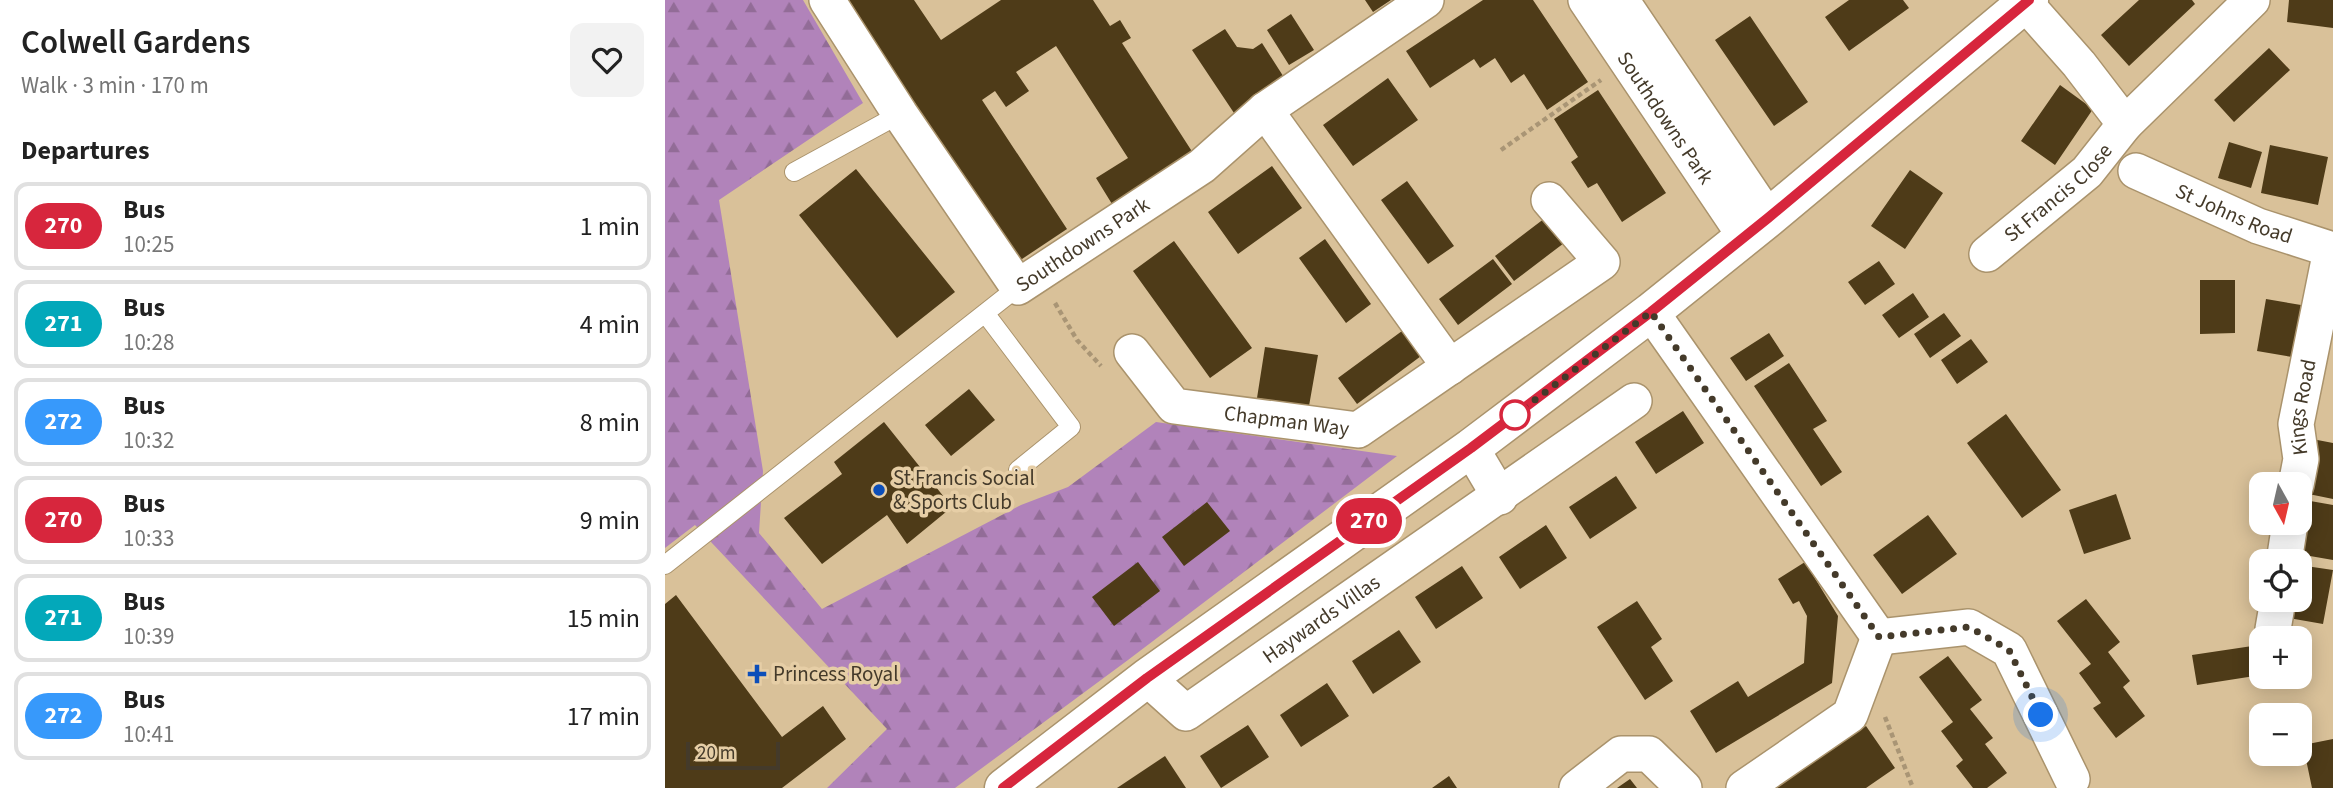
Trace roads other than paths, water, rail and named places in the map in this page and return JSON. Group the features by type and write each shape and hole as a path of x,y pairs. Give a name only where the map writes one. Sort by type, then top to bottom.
{"street":[{"name":"Southdowns Park","path":"827,0 900,114 1018,286 1202,166 1265,110 1426,0"},
{"name":"Southdowns Park","path":"1586,0 1627,61 1757,227"},
{"name":"Southdowns Park","path":"1621,0 1757,227"},
{"name":"St Francis Close","path":"1987,254 2087,172 2125,124 2252,0"},
{"path":"1003,788 1147,678 1471,448 1651,312 2027,2"},
{"name":"St Francis Close","path":"2027,2 2080,64 2125,124"},
{"path":"1265,110 1450,367"},
{"name":"St Johns Road","path":"2136,171 2257,226 2332,250"},
{"name":"Chapman Way","path":"1132,352 1174,406 1358,430 1602,262 1549,200"},
{"name":"Kings Road","path":"2299,472 2301,459 2296,424 2332,250"},
{"path":"1651,312 1879,637"},
{"name":"Haywards Villas","path":"1147,678 1186,713 1500,497 1634,401"},
{"path":"1471,448 1500,497"},
{"path":"1879,637 1969,627 2009,650 2075,778"},
{"path":"1744,788 1850,715 1879,637"},
{"path":"1577,788 1621,754 1649,754 1684,788"}],"lane":[{"path":"794,172 900,114"},
{"path":"665,565 1018,286"},
{"path":"985,313 1071,427 1018,470"}],"place":[{"name":"St Francis Social & Sports Club","path":"879,490"},
{"name":"Princess Royal","path":"757,674"}]}
